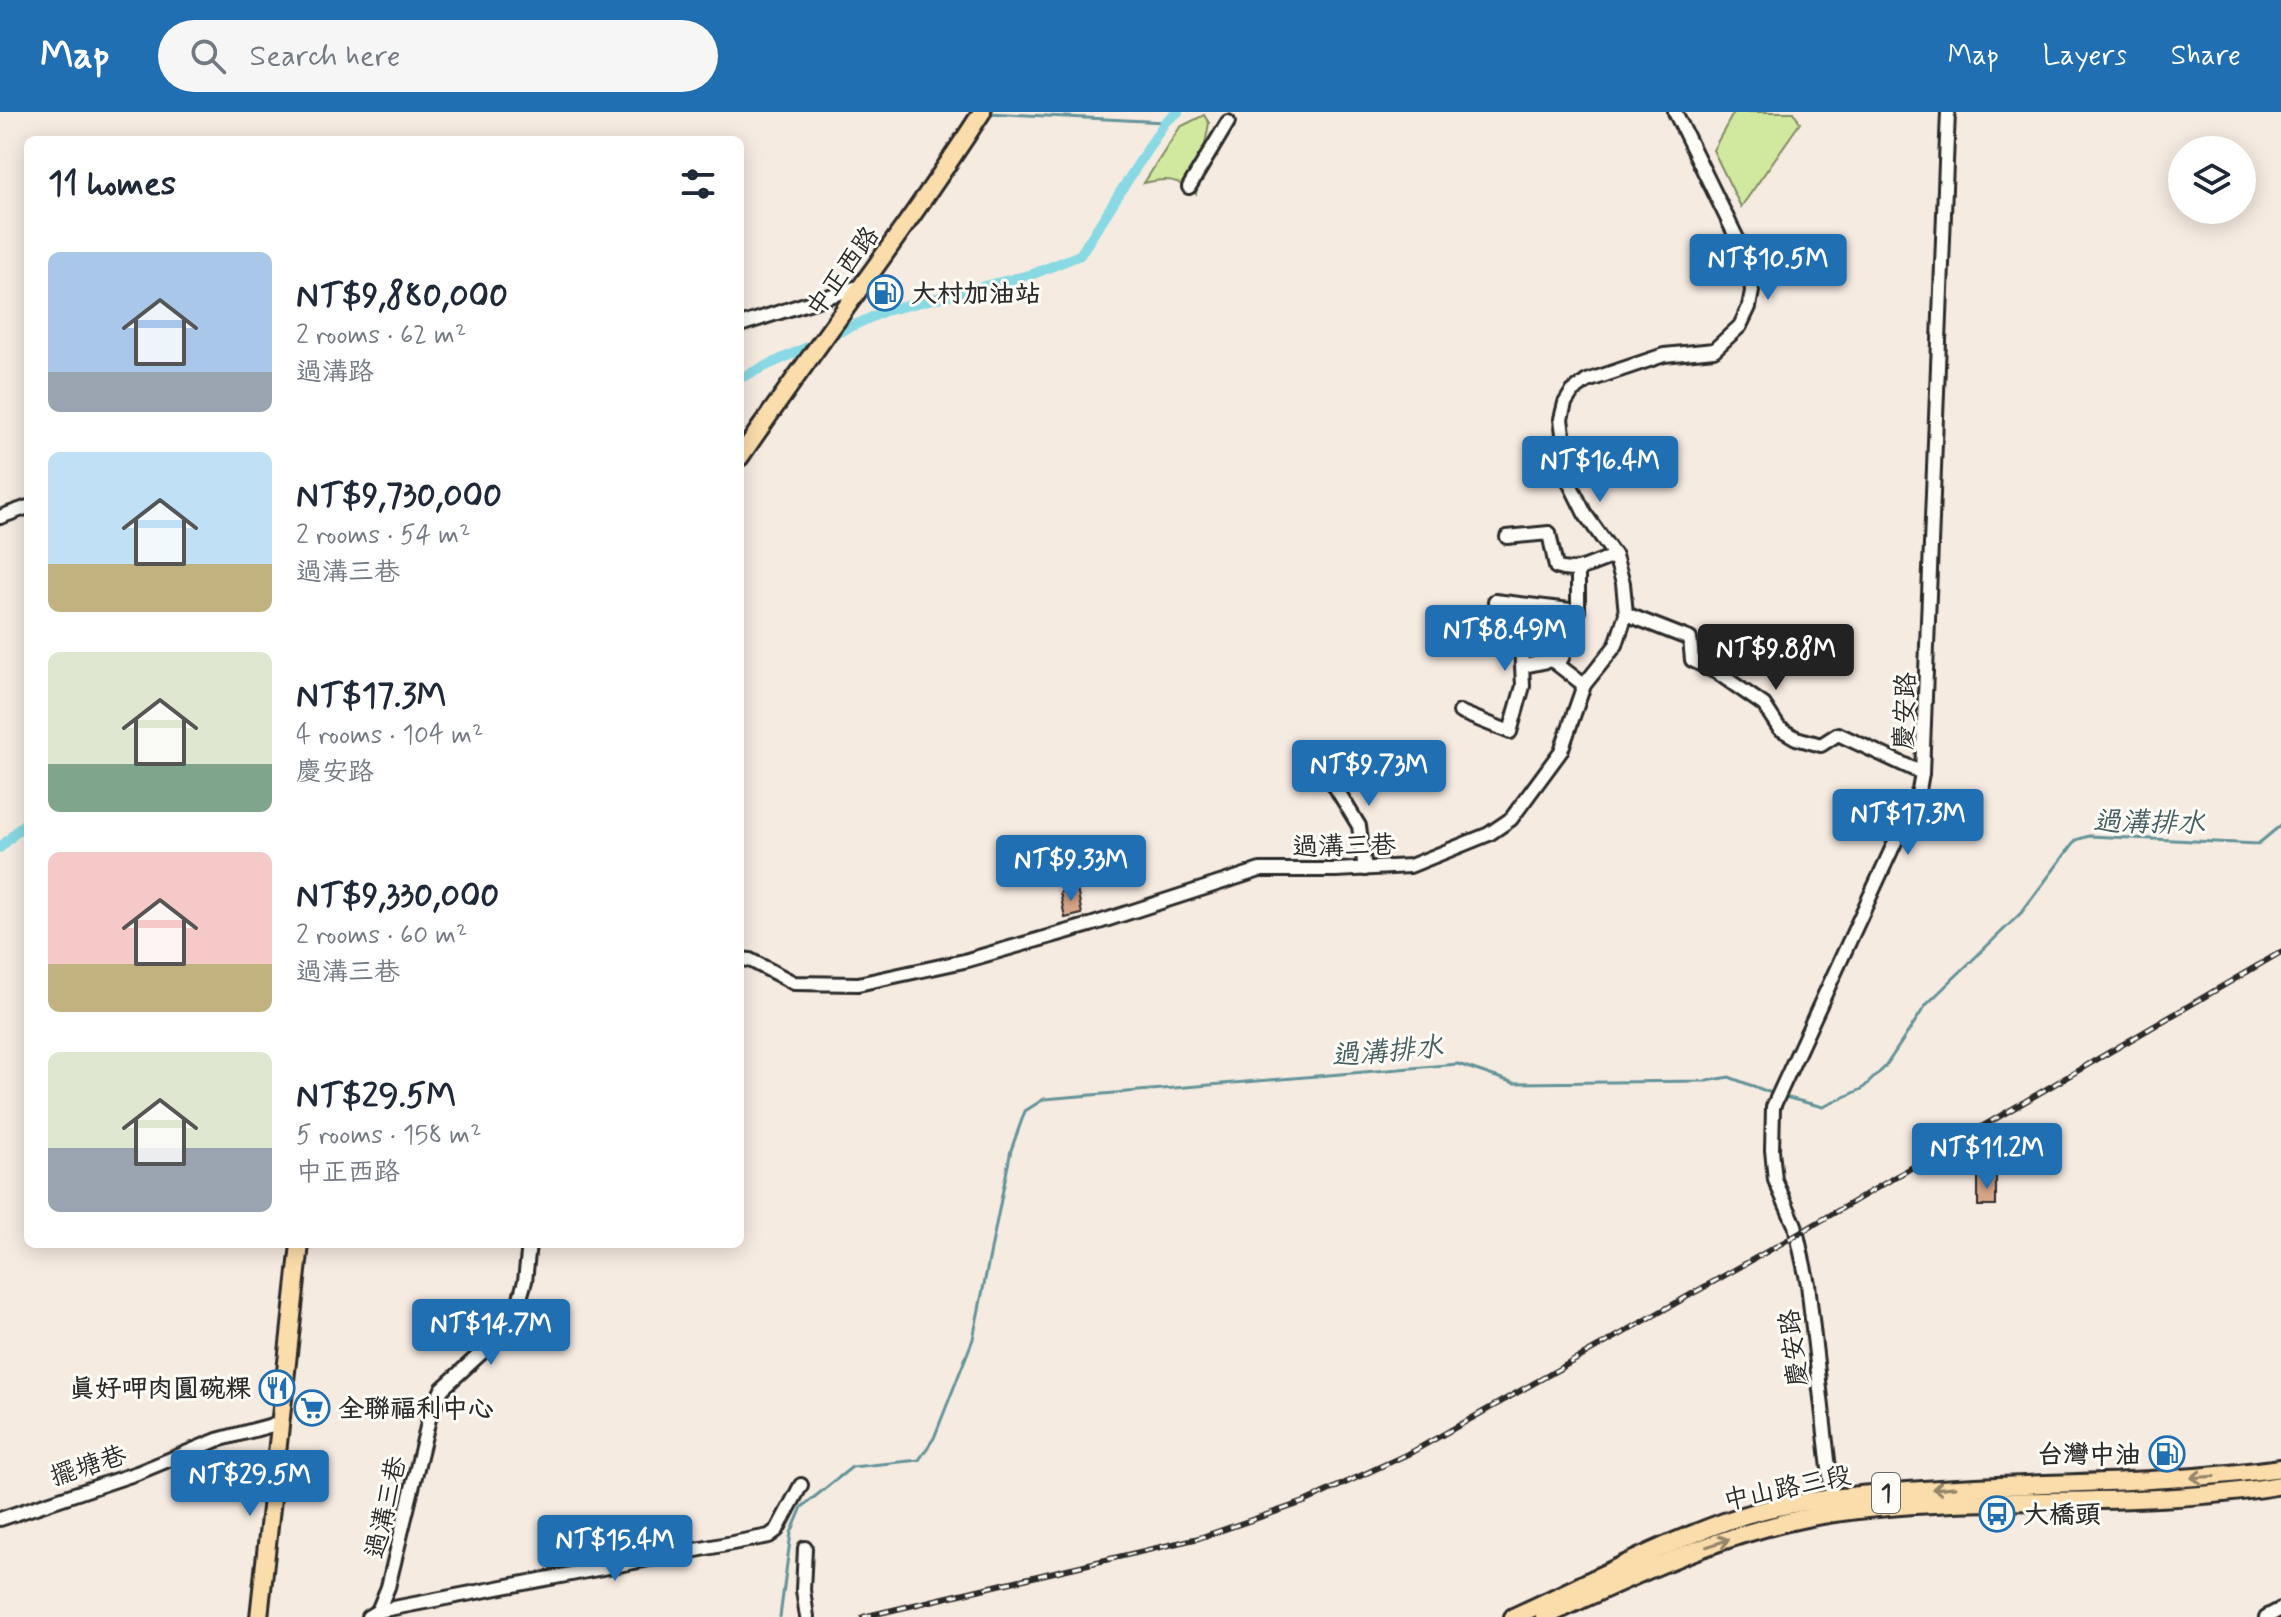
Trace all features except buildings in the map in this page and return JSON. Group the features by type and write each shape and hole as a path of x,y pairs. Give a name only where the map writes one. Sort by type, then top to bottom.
{"main road":[{"name":"中正西路","path":"744,451 858,287 928,196 982,112"},
{"path":"259,1617 300,1248"},
{"name":"中山路三段","path":"1513,1617 1657,1551 1745,1515 1967,1486 2208,1477 2281,1468"},
{"name":"中山路三段","path":"1544,1617 1706,1547 1833,1505 1969,1504 2198,1495 2281,1485"}],"street":[{"name":"過溝三巷","path":"744,959 794,983 858,984 964,961 1090,925 1260,870 1410,866 1489,834 1511,819 1561,751 1584,685 1616,645 1626,614 1623,583 1615,556 1585,514 1570,484 1561,419 1572,392 1587,381 1664,355 1714,350 1740,326 1749,307 1752,291 1749,263 1675,112"},
{"name":"慶安路","path":"1833,1505 1808,1284 1795,1225 1775,1180 1773,1107 1913,802 1922,773 1948,112"},
{"path":"1189,187 1228,122"},
{"path":"744,324 858,287"},
{"path":"0,517 24,508"},
{"path":"1507,537 1549,533 1556,567 1565,571 1578,570 1615,556"},
{"path":"1524,666 1562,658 1578,611 1578,570"},
{"path":"1495,601 1578,611"},
{"path":"1460,712 1510,732 1523,686 1521,645 1524,605"},
{"path":"1626,614 1690,639 1692,660 1718,673 1764,705 1779,728 1796,738 1821,745 1838,734 1922,773"},
{"path":"1553,661 1584,685"},
{"path":"1322,765 1359,826 1365,869"},
{"name":"過溝三巷","path":"373,1614 395,1561 429,1419 442,1389 503,1333 515,1315 525,1281 529,1248"},
{"name":"擺塘巷","path":"0,1519 137,1473 217,1440 280,1423"},
{"path":"373,1614 402,1612 769,1536 777,1530 801,1485"},
{"path":"805,1548 803,1590 807,1617"},
{"path":"2266,1617 2281,1609"}],"green space":[{"path":"1734,112 1794,112 1800,123 1741,207 1713,150"},
{"path":"1204,115 1209,123 1196,194 1172,181 1144,183 1180,127"}],"waterway":[{"path":"744,376 885,311 1033,274 1080,255 1165,122 1178,112"},
{"path":"988,113 1165,122"},
{"path":"0,848 24,824"},
{"name":"過溝排水","path":"1781,1096 1823,1107 1862,1089 1885,1067 1926,1005 2021,913 2076,840 2089,836 2258,844 2281,825"},
{"name":"過溝排水","path":"780,1617 791,1533 802,1507 852,1467 919,1460 934,1438 973,1339 1011,1150 1025,1111 1044,1099 1458,1064 1514,1083 1707,1081 1729,1077 1774,1094"}],"railway":[{"path":"863,1617 1199,1538 1304,1502 1412,1452 1798,1234 2281,952"}],"place":[{"name":"大村加油站","path":"885,293"},
{"name":"真好呷肉圓碗粿","path":"277,1388"},
{"name":"全聯福利中心","path":"312,1408"},
{"name":"台灣中油","path":"2167,1454"},
{"name":"大橋頭","path":"1997,1514"}]}
